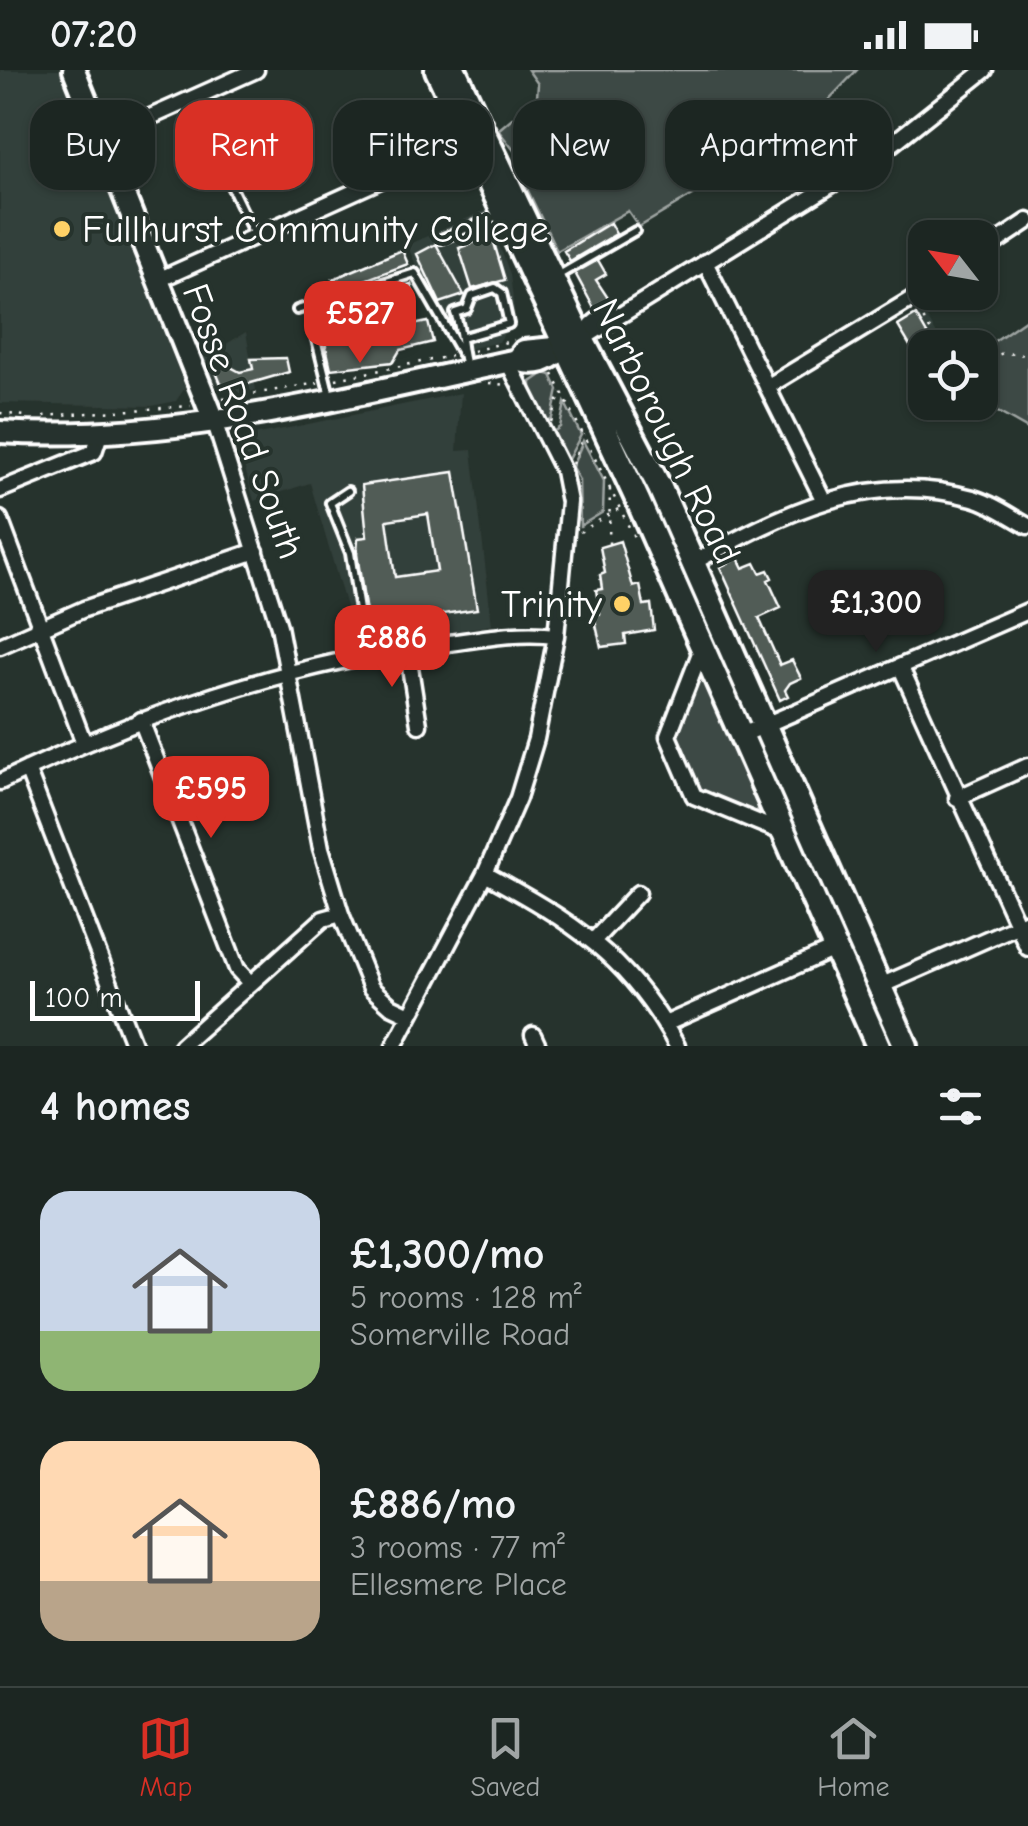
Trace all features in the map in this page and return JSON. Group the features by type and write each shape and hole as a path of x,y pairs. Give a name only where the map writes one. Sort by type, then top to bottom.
{"main road":[{"name":"Narborough Road","path":"437,70 456,100"},
{"name":"Narborough Road","path":"454,70 465,100"},
{"name":"Narborough Road","path":"493,164 553,278 573,343 638,501 874,1045"},
{"name":"Narborough Road","path":"493,180 504,212 694,562 902,1038"}],"street":[{"name":"Fosse Road South","path":"74,70 85,100"},
{"path":"190,100 256,70"},
{"path":"0,432 100,434 215,423 329,389 470,369 521,372 549,362 573,343 609,326 618,315 873,159 984,70"},
{"name":"Fosse Road South","path":"120,190 204,404 215,423 256,551 290,672 322,848 341,914 371,988 391,1006 410,1015"},
{"path":"156,281 358,190"},
{"path":"998,241 1028,220"},
{"path":"705,262 824,500"},
{"path":"768,387 908,302"},
{"path":"394,1046 484,874 518,798 536,739 556,636 569,536 564,472 521,372"},
{"path":"0,490 94,452 100,434"},
{"path":"694,562 758,527 824,500 898,486 976,498 1028,526"},
{"path":"0,518 84,743"},
{"path":"0,646 84,609 256,551"},
{"path":"740,736 1028,611"},
{"path":"0,782 141,720 290,672 408,648 528,634 556,636"},
{"path":"408,648 419,725"},
{"path":"702,648 668,736 694,796 780,830"},
{"path":"900,668 957,798 1023,924 1028,948"},
{"path":"141,720 237,969 250,983"},
{"path":"957,798 1028,766"},
{"path":"28,769 134,1046"},
{"path":"484,874 595,939 665,1024 677,1046"},
{"path":"595,939 638,893"},
{"path":"182,1046 323,919 341,914"},
{"path":"878,987 1023,924"},
{"path":"665,1024 834,950"},
{"path":"874,1045 902,1038"}],"lane":[{"path":"234,190 256,236"},
{"path":"441,239 504,212"},
{"path":"553,278 636,230"},
{"path":"297,310 415,273 470,369"},
{"path":"464,337 508,324 502,293 496,288 472,296 468,309 455,313 470,369"},
{"path":"315,335 329,389"},
{"path":"348,492 330,503 350,553 366,656"}],"path":[{"path":"0,413 34,417 204,404 470,369 531,337"},
{"path":"998,355 1028,355"},
{"path":"470,369 502,386 521,372 534,379 548,370 561,392 554,420 542,428"},
{"path":"564,472 572,463 584,433"},
{"path":"609,544 606,514 610,484"},
{"path":"569,536 638,501"}],"shaded area":[{"name":"Fullhurst Community College","path":"0,70 62,70 74,100 30,100 30,190 108,190 185,388 176,401 152,406 0,403"},
{"path":"528,70 857,70 828,100 665,100 665,190 701,190 639,227 628,211 557,251 528,190 645,190 645,100 533,100 538,84"},
{"path":"513,117 513,149 498,130"},
{"path":"486,210 510,274 515,316 499,342 455,352 407,245"},
{"path":"922,310 934,330 908,330 908,344 897,325"},
{"path":"1028,318 1028,429 998,412 998,339"},
{"path":"246,332 256,390 241,394 220,387 200,360"},
{"path":"544,373 551,375 558,390 552,418 546,422 531,394 531,382"},
{"path":"461,393 457,451 472,450 492,625 358,648 310,483 254,501 238,444 244,437"},
{"path":"565,403 581,435 566,463 553,432 560,427"},
{"path":"583,441 604,481 603,512 580,526 579,480 572,467"},
{"path":"695,677 703,677 759,807 755,815 699,791 673,734"}],"building":[{"path":"610,223 616,234 570,261 564,251"},
{"path":"492,236 505,280 472,289 459,248"},
{"path":"436,244 464,295 440,303 417,254"},
{"path":"402,250 408,264 338,290 333,279"},
{"path":"598,260 606,274 596,280 610,301 595,310 575,273"},
{"path":"411,284 414,299 401,301 407,326 428,322 433,342 400,350 393,362 331,369 323,333 348,328 350,338 369,334 364,308 352,311 350,301"},
{"path":"916,315 925,330 908,330 908,343 898,326"},
{"path":"225,356 229,366 240,372 253,369 251,359 286,358 289,372 234,388 221,384 211,360"},
{"path":"454,472 477,609 443,614 444,620 368,626 357,554 358,538 367,537 362,485","holes":["428,514 437,571 395,577 387,520"]},
{"path":"620,541 633,587 640,585 644,605 651,604 654,630 625,635 626,644 601,647 594,616 600,614 596,590 602,589 600,575 605,573 600,547"},
{"path":"738,558 743,568 755,563 760,573 768,570 772,578 768,580 781,608 759,618 780,665 792,660 801,678 790,683 785,690 788,696 780,700 720,567"}],"place":[{"name":"Fullhurst Community College","path":"62,229"},
{"name":"Trinity","path":"622,604"}]}
